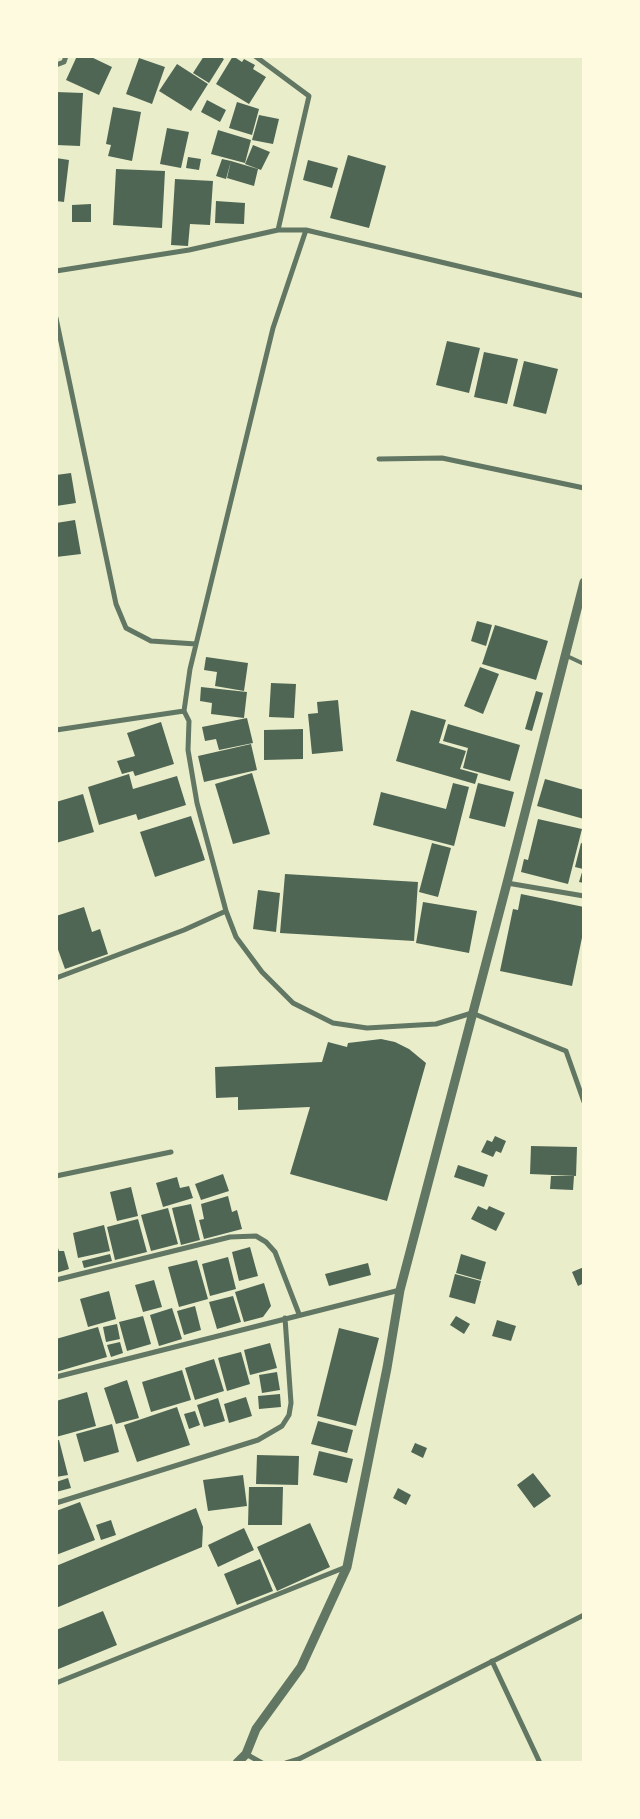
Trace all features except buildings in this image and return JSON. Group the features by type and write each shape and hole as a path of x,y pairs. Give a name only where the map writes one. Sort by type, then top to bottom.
{"street":[{"path":"56,65 64,62 66,56"},
{"path":"255,56 309,96 278,230"},
{"path":"56,271 189,250 278,230 306,230 584,296"},
{"path":"306,230 273,328 196,644 184,711 189,721 188,750 197,803 226,911 236,937 262,972 293,1003 333,1023 367,1028 436,1024 472,1013 566,1051 584,1102"},
{"path":"56,318 116,604 126,628 151,641 196,644"},
{"path":"379,459 442,458 584,488"},
{"path":"237,1763 246,1754 256,1729 301,1667 347,1567 400,1290 508,883 565,655 579,614 584,582"},
{"path":"56,730 184,711"},
{"path":"508,883 584,896"},
{"path":"56,978 184,930 226,911"},
{"path":"56,1176 171,1152"},
{"path":"56,1280 230,1237 256,1236 266,1242 275,1252 299,1314"},
{"path":"56,1377 400,1290"},
{"path":"56,1503 258,1440 282,1426 289,1414 291,1403 285,1318"},
{"path":"56,1683 347,1567"},
{"path":"286,1763 299,1759 584,1615"},
{"path":"492,1662 540,1763"},
{"path":"246,1754 262,1763"}],"lane":[{"path":"565,655 584,664"}]}
